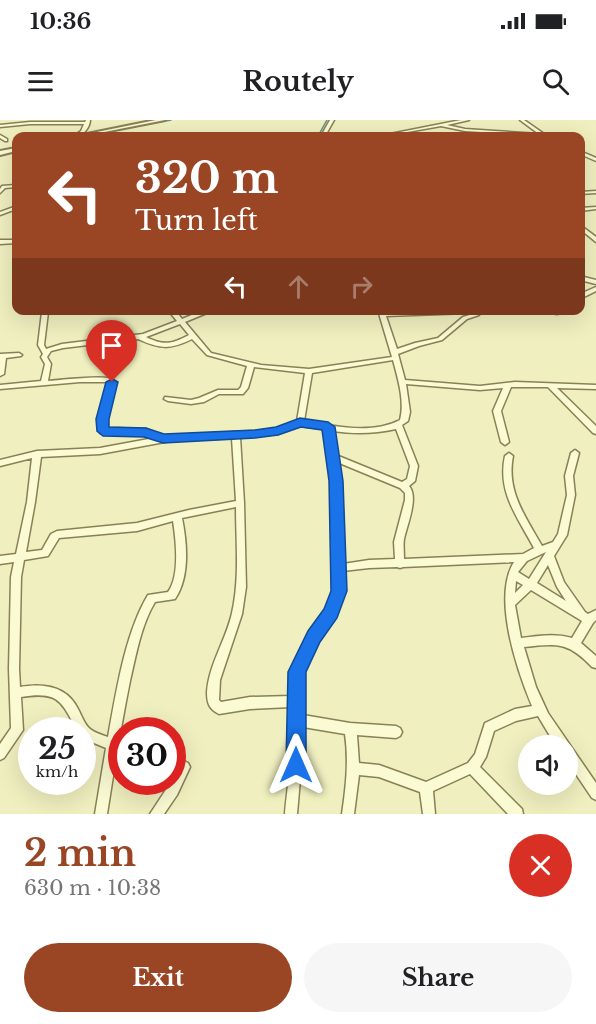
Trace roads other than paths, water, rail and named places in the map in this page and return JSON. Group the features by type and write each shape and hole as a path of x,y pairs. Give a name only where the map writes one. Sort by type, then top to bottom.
{"street":[{"path":"99,132 163,120"},
{"path":"440,124 455,120"},
{"path":"401,132 467,120"},
{"path":"522,120 539,132"},
{"path":"0,126 88,122"},
{"path":"440,124 449,127"},
{"path":"425,127 498,132"},
{"path":"0,136 6,140"},
{"path":"44,383 48,364 41,345 45,315"},
{"path":"175,315 209,354 278,370 309,371 395,356 417,344 440,339 473,315"},
{"path":"45,353 72,344 154,333 198,315"},
{"path":"0,463 37,454 100,451 163,439 236,436 278,431 300,423 370,430 398,425 404,421 408,412 383,315"},
{"path":"139,336 164,346 175,345 192,336"},
{"path":"0,374 2,356 19,355"},
{"path":"168,399 191,402 218,392 240,392 244,388 250,365"},
{"path":"300,423 309,371"},
{"path":"0,387 109,380 112,382 103,419 103,431 146,432 163,439"},
{"path":"402,382 480,388 508,385 596,387"},
{"path":"505,442 497,411 508,385"},
{"path":"551,386 596,431"},
{"path":"398,425 414,466 411,481 403,486"},
{"path":"291,814 296,765 297,672 301,660 337,602 339,568 333,457 328,427"},
{"path":"236,436 240,503 239,597 236,615 219,664 213,703 219,708 250,703 295,701"},
{"path":"339,568 369,564 523,558 545,553 562,535 571,495 569,476 575,453"},
{"path":"0,754 17,730 15,601 19,557 31,502 37,454"},
{"path":"509,456 505,471 508,489 560,584 589,617"},
{"path":"333,457 403,486 409,492 400,534 400,564"},
{"path":"0,560 45,553 57,535 137,527 240,503"},
{"path":"118,717 146,605 152,598 171,596 177,590 181,551 177,516"},
{"path":"510,604 531,584 545,553"},
{"path":"523,558 513,574 509,590 520,662 540,710 557,735"},
{"path":"513,574 589,617"},
{"path":"574,644 589,617"},
{"path":"517,644 558,640 574,644 596,663"},
{"path":"16,693 37,688 57,694 72,708 84,731 108,744"},
{"path":"355,769 379,771 426,788 472,767 480,756 489,727 515,715 540,710"},
{"path":"296,720 350,729 396,732"},
{"path":"348,814 355,769 350,729"},
{"path":"578,766 595,791"},
{"path":"472,767 517,814"},
{"path":"100,814 108,768"},
{"path":"426,788 429,814"},
{"path":"156,814 171,795"}],"waterway":[{"path":"105,132 171,120"},
{"path":"320,132 327,120"},
{"path":"0,212 12,208"}]}
